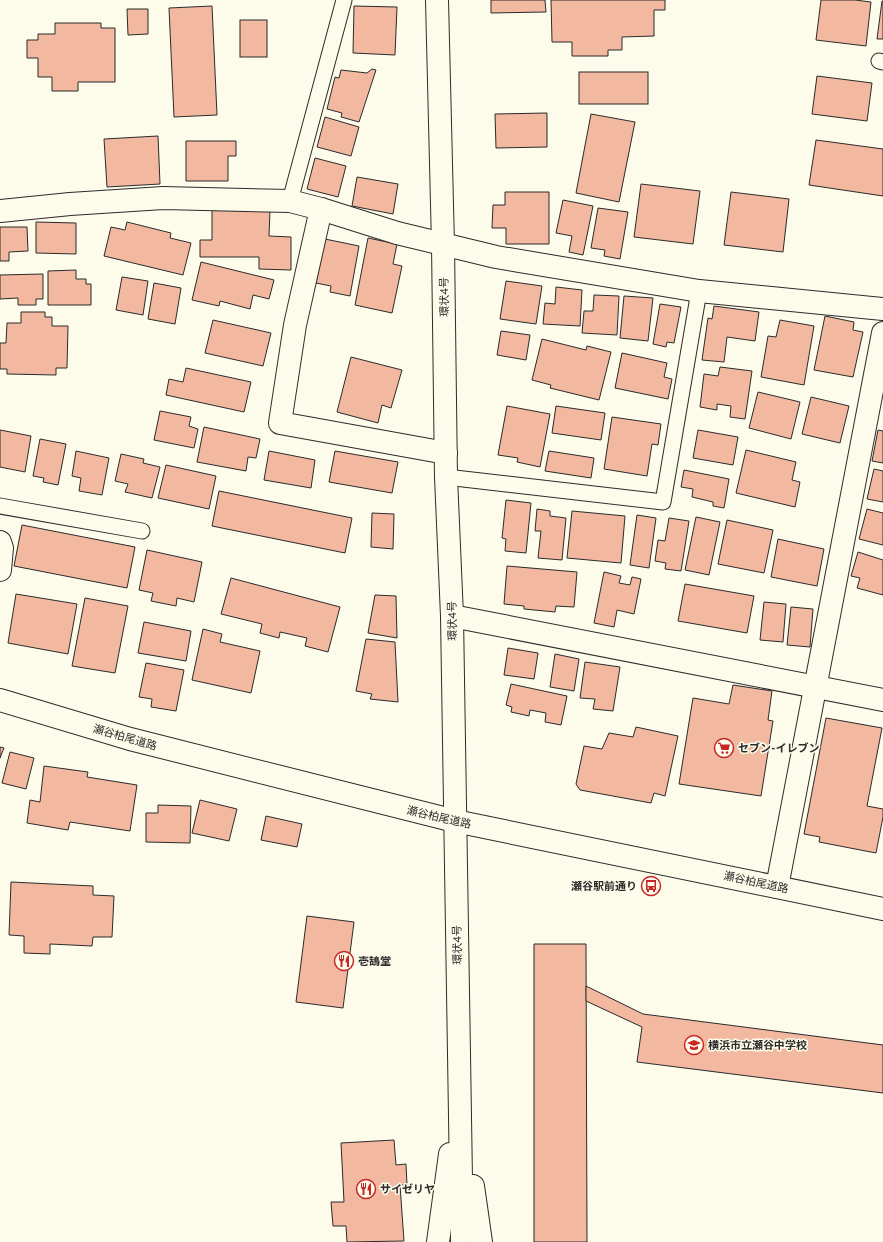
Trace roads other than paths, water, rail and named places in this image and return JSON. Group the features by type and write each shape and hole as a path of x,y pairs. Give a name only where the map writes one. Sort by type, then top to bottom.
{"main road":[{"name":"環状4号","path":"437,0 443,245 446,477 452,616 462,1242"},
{"path":"0,211 70,204 163,198 290,201 321,209 397,233 496,257 699,291 883,309"},
{"path":"321,209 294,325 280,423 446,453"},
{"path":"777,887 883,333"},
{"path":"0,542 2,548 0,570"},
{"path":"452,616 883,700"},
{"name":"瀬谷柏尾道路","path":"0,700 130,739 455,821 883,909"},
{"path":"438,1242 459,1090"},
{"path":"459,1090 481,1242"}],"lane":[{"path":"290,201 344,0"},
{"path":"446,477 663,502 699,291"},
{"path":"0,506 142,531"}],"place":[{"name":"セブン-イレブン","path":"724,748"},
{"name":"瀬谷駅前通り","path":"651,886"},
{"name":"壱鵠堂","path":"344,961"},
{"name":"横浜市立瀬谷中学校","path":"694,1045"},
{"name":"サイゼリヤ","path":"366,1189"}]}
